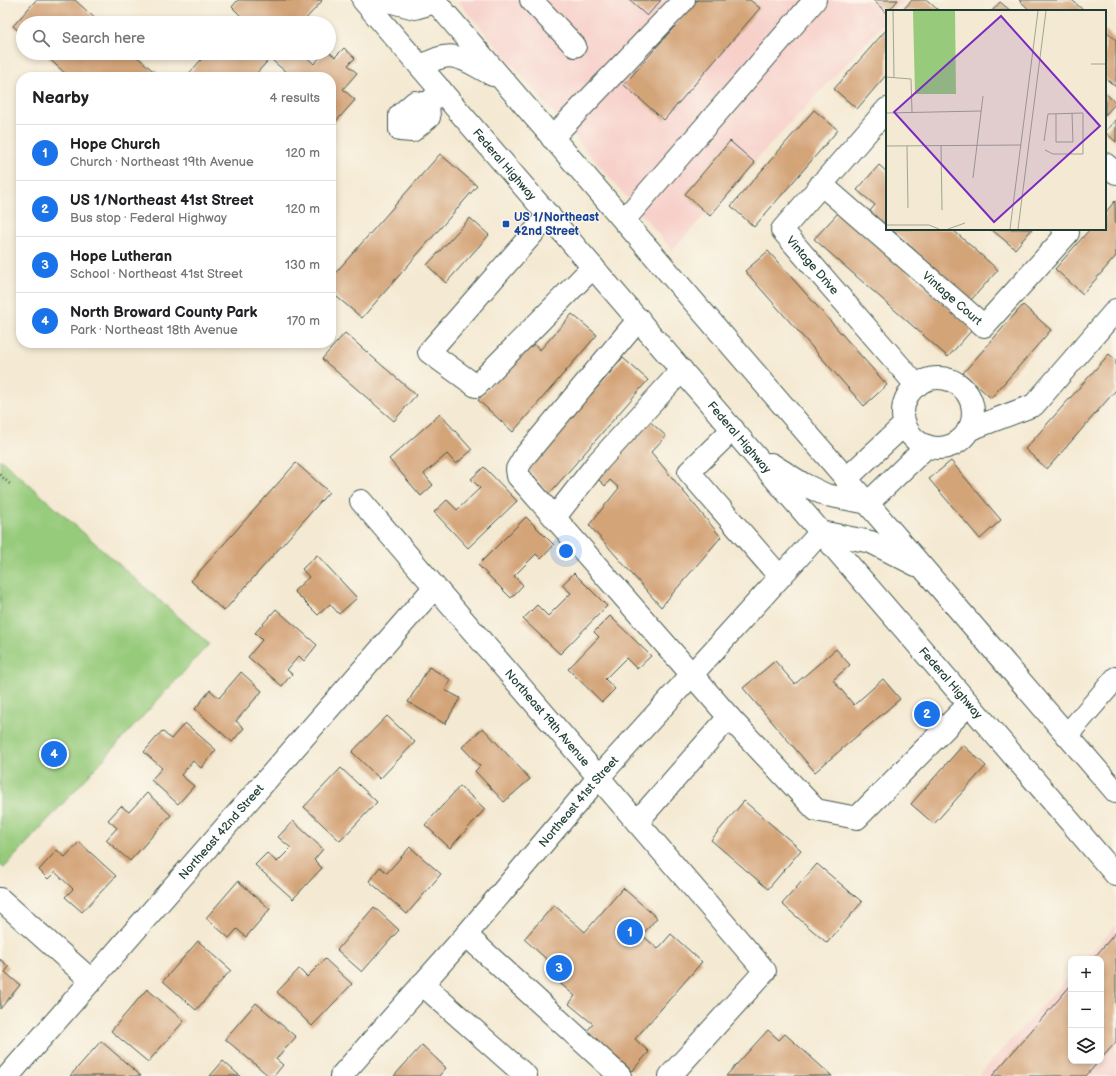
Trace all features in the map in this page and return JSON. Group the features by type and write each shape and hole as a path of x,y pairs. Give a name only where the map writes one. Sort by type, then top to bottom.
{"street":[{"name":"Federal Highway","path":"363,0 421,68 435,97 549,215 1116,875"},
{"path":"384,0 415,8 436,1 552,138 1116,792"},
{"path":"531,0 575,46"},
{"path":"552,138 684,0"},
{"path":"624,220 815,0"},
{"path":"421,68 435,58 456,56 503,81"},
{"name":"Vintage Drive","path":"886,110 782,230 917,386"},
{"path":"1106,165 1116,173"},
{"name":"Vintage Court","path":"821,184 984,326 1068,234 1064,230"},
{"path":"549,215 429,352 476,386 594,267"},
{"path":"968,430 1034,405 1116,310"},
{"path":"638,319 524,457 517,469 518,476 728,717 816,810 857,818 969,704"},
{"path":"555,517 598,462 682,370"},
{"path":"937,378 949,380 960,386 968,395 972,406 972,418 968,430 962,438 946,447 936,448 927,446 917,441 909,434 903,413 904,403 909,393 917,386 926,381 937,378"},
{"path":"846,479 905,424"},
{"path":"733,429 689,472 780,577"},
{"path":"868,503 927,446"},
{"path":"752,451 803,484 826,495 868,503"},
{"name":"Northeast 19th Avenue","path":"361,501 434,588 765,970 670,1076"},
{"path":"821,532 871,542 926,570"},
{"name":"Northeast 41st Street","path":"341,1076 466,935 598,778 821,532"},
{"name":"Northeast 42nd Street","path":"8,1076 434,588"},
{"path":"1068,735 1116,678"},
{"path":"638,822 728,717"},
{"path":"0,899 92,981"},
{"path":"466,935 620,1076"},
{"path":"422,984 526,1076"}],"path":[{"path":"0,475 11,485"}],"shaded area":[{"path":"457,0 905,0 896,10 886,10 886,21 672,250"},
{"path":"1116,925 1116,1076 978,1076 1068,977 1068,1064 1104,1064 1104,956 1088,956"}],"green space":[{"path":"0,459 209,644 4,868 0,865"}],"building":[{"path":"36,0 75,0 92,16 22,16"},
{"path":"238,0 322,1 308,16 241,16 232,7"},
{"path":"629,0 661,0 647,16"},
{"path":"697,0 750,0 760,8 664,120 624,85"},
{"path":"873,0 898,0 890,10 886,10 886,12"},
{"path":"912,0 927,0 938,10 903,10"},
{"path":"1019,0 1072,0 1083,10 1030,10"},
{"path":"1000,2 1010,10 993,10"},
{"path":"886,30 886,75 857,109 834,89"},
{"path":"1106,31 1116,40 1116,87 1106,79"},
{"path":"344,48 355,58 348,65 357,73 343,89 355,100 336,121 336,72 286,72 273,61 310,60 314,64 318,60 336,60 336,56"},
{"path":"51,60 141,60 154,72 64,72"},
{"path":"201,60 269,60 258,72 190,72"},
{"path":"1106,94 1116,103 1106,114"},
{"path":"814,110 838,130 754,227 731,206"},
{"path":"1116,119 1116,142 1106,133 1106,131"},
{"path":"730,141 755,163 710,216 685,194"},
{"path":"440,154 477,186 362,318 336,296 336,272"},
{"path":"879,165 886,171 886,225 870,211 875,205 857,190"},
{"path":"1115,201 1116,256 1083,294 1055,269 1089,230 1106,230 1106,212"},
{"path":"839,212 973,329 948,357 814,239"},
{"path":"470,218 489,235 446,283 427,265"},
{"path":"892,230 953,230 998,270 971,300"},
{"path":"992,230 1031,230 1015,249"},
{"path":"768,251 887,385 864,406 745,271"},
{"path":"1023,305 1051,330 991,398 963,373"},
{"path":"572,314 597,335 513,432 478,400 530,341 540,350"},
{"path":"345,333 416,395 394,421 322,359 332,348 336,348 336,343"},
{"path":"1109,354 1116,360 1116,390 1047,469 1025,449"},
{"path":"623,358 648,380 549,494 527,468"},
{"path":"440,414 472,450 456,464 447,454 424,474 433,485 421,496 389,459"},
{"path":"647,419 666,436 651,452 721,537 661,607 589,525 619,488 610,480 605,486 597,478"},
{"path":"951,461 1001,520 980,539 929,479"},
{"path":"296,463 329,492 224,611 191,581"},
{"path":"484,467 517,501 468,548 434,512 447,500 457,510 480,488 471,479"},
{"path":"526,517 554,545 541,559 536,554 514,576 523,585 511,598 478,565"},
{"path":"317,555 357,598 339,614 330,604 318,615 294,591 309,577 302,569"},
{"path":"574,573 607,606 560,654 523,619 537,605 548,616 571,593 562,585"},
{"path":"276,609 317,645 304,661 299,656 287,670 292,674 282,686 248,657 262,640 255,633"},
{"path":"610,616 651,656 637,669 626,658 605,679 615,689 602,702 568,669 599,637 594,632"},
{"path":"836,649 850,665 833,680 854,705 883,679 900,699 815,772 743,688 775,661 795,684"},
{"path":"429,667 451,680 445,690 460,698 445,724 408,702"},
{"path":"241,672 262,691 236,721 244,728 232,742 195,709 210,690 219,698"},
{"path":"387,716 415,742 380,779 352,752"},
{"path":"185,723 216,750 201,768 193,761 181,775 194,786 178,804 151,780 162,768 144,752 162,731 171,739"},
{"path":"483,728 530,779 504,802 475,771 480,766 462,747"},
{"path":"963,745 986,766 934,824 911,804"},
{"path":"341,768 377,802 340,841 304,807"},
{"path":"460,786 485,809 450,848 425,825"},
{"path":"147,793 171,815 130,861 106,840 117,828 108,820 121,806 129,812"},
{"path":"744,801 801,850 768,889 711,840"},
{"path":"293,821 323,849 314,860 322,868 293,899 255,865 267,853 277,862 291,848 278,837"},
{"path":"79,842 116,876 82,912 65,897 73,889 55,872 48,879 39,870 57,850 65,857"},
{"path":"410,847 441,874 407,914 369,881 380,867 387,873"},
{"path":"817,864 862,902 827,943 782,904"},
{"path":"238,881 270,909 246,937 237,929 229,938 206,918"},
{"path":"623,888 657,918 642,935 658,949 671,934 702,962 635,1039 649,1052 632,1071 587,1031 593,1024 569,1004 575,996 555,979 561,972 524,939 554,905 585,932"},
{"path":"374,907 399,930 362,972 337,950"},
{"path":"1116,932 1116,1042 1104,1056 1104,956 1096,956"},
{"path":"198,941 231,970 196,1010 163,981"},
{"path":"0,959 9,967 5,972 20,985 0,1009"},
{"path":"325,959 352,984 312,1026 277,992 299,969 307,977"},
{"path":"1068,988 1068,1064 1096,1064 1086,1076 992,1076"},
{"path":"147,989 184,1021 148,1062 111,1031"},
{"path":"256,1003 296,1037 276,1059 283,1065 274,1076 269,1076 225,1039"},
{"path":"768,1030 779,1040 785,1034 832,1076 726,1076"},
{"path":"101,1041 141,1076 70,1076"},
{"path":"422,1045 446,1068 439,1076 394,1076"},
{"path":"223,1061 240,1076 210,1076"}],"place":[{"name":"US 1/Northeast 42nd Street","path":"506,224"},
{"name":"US 1/Northeast 41st Street","path":"927,714"},
{"name":"North Broward County Park","path":"54,754"},
{"name":"Hope Church","path":"630,932"},
{"name":"Hope Lutheran","path":"559,968"}]}
